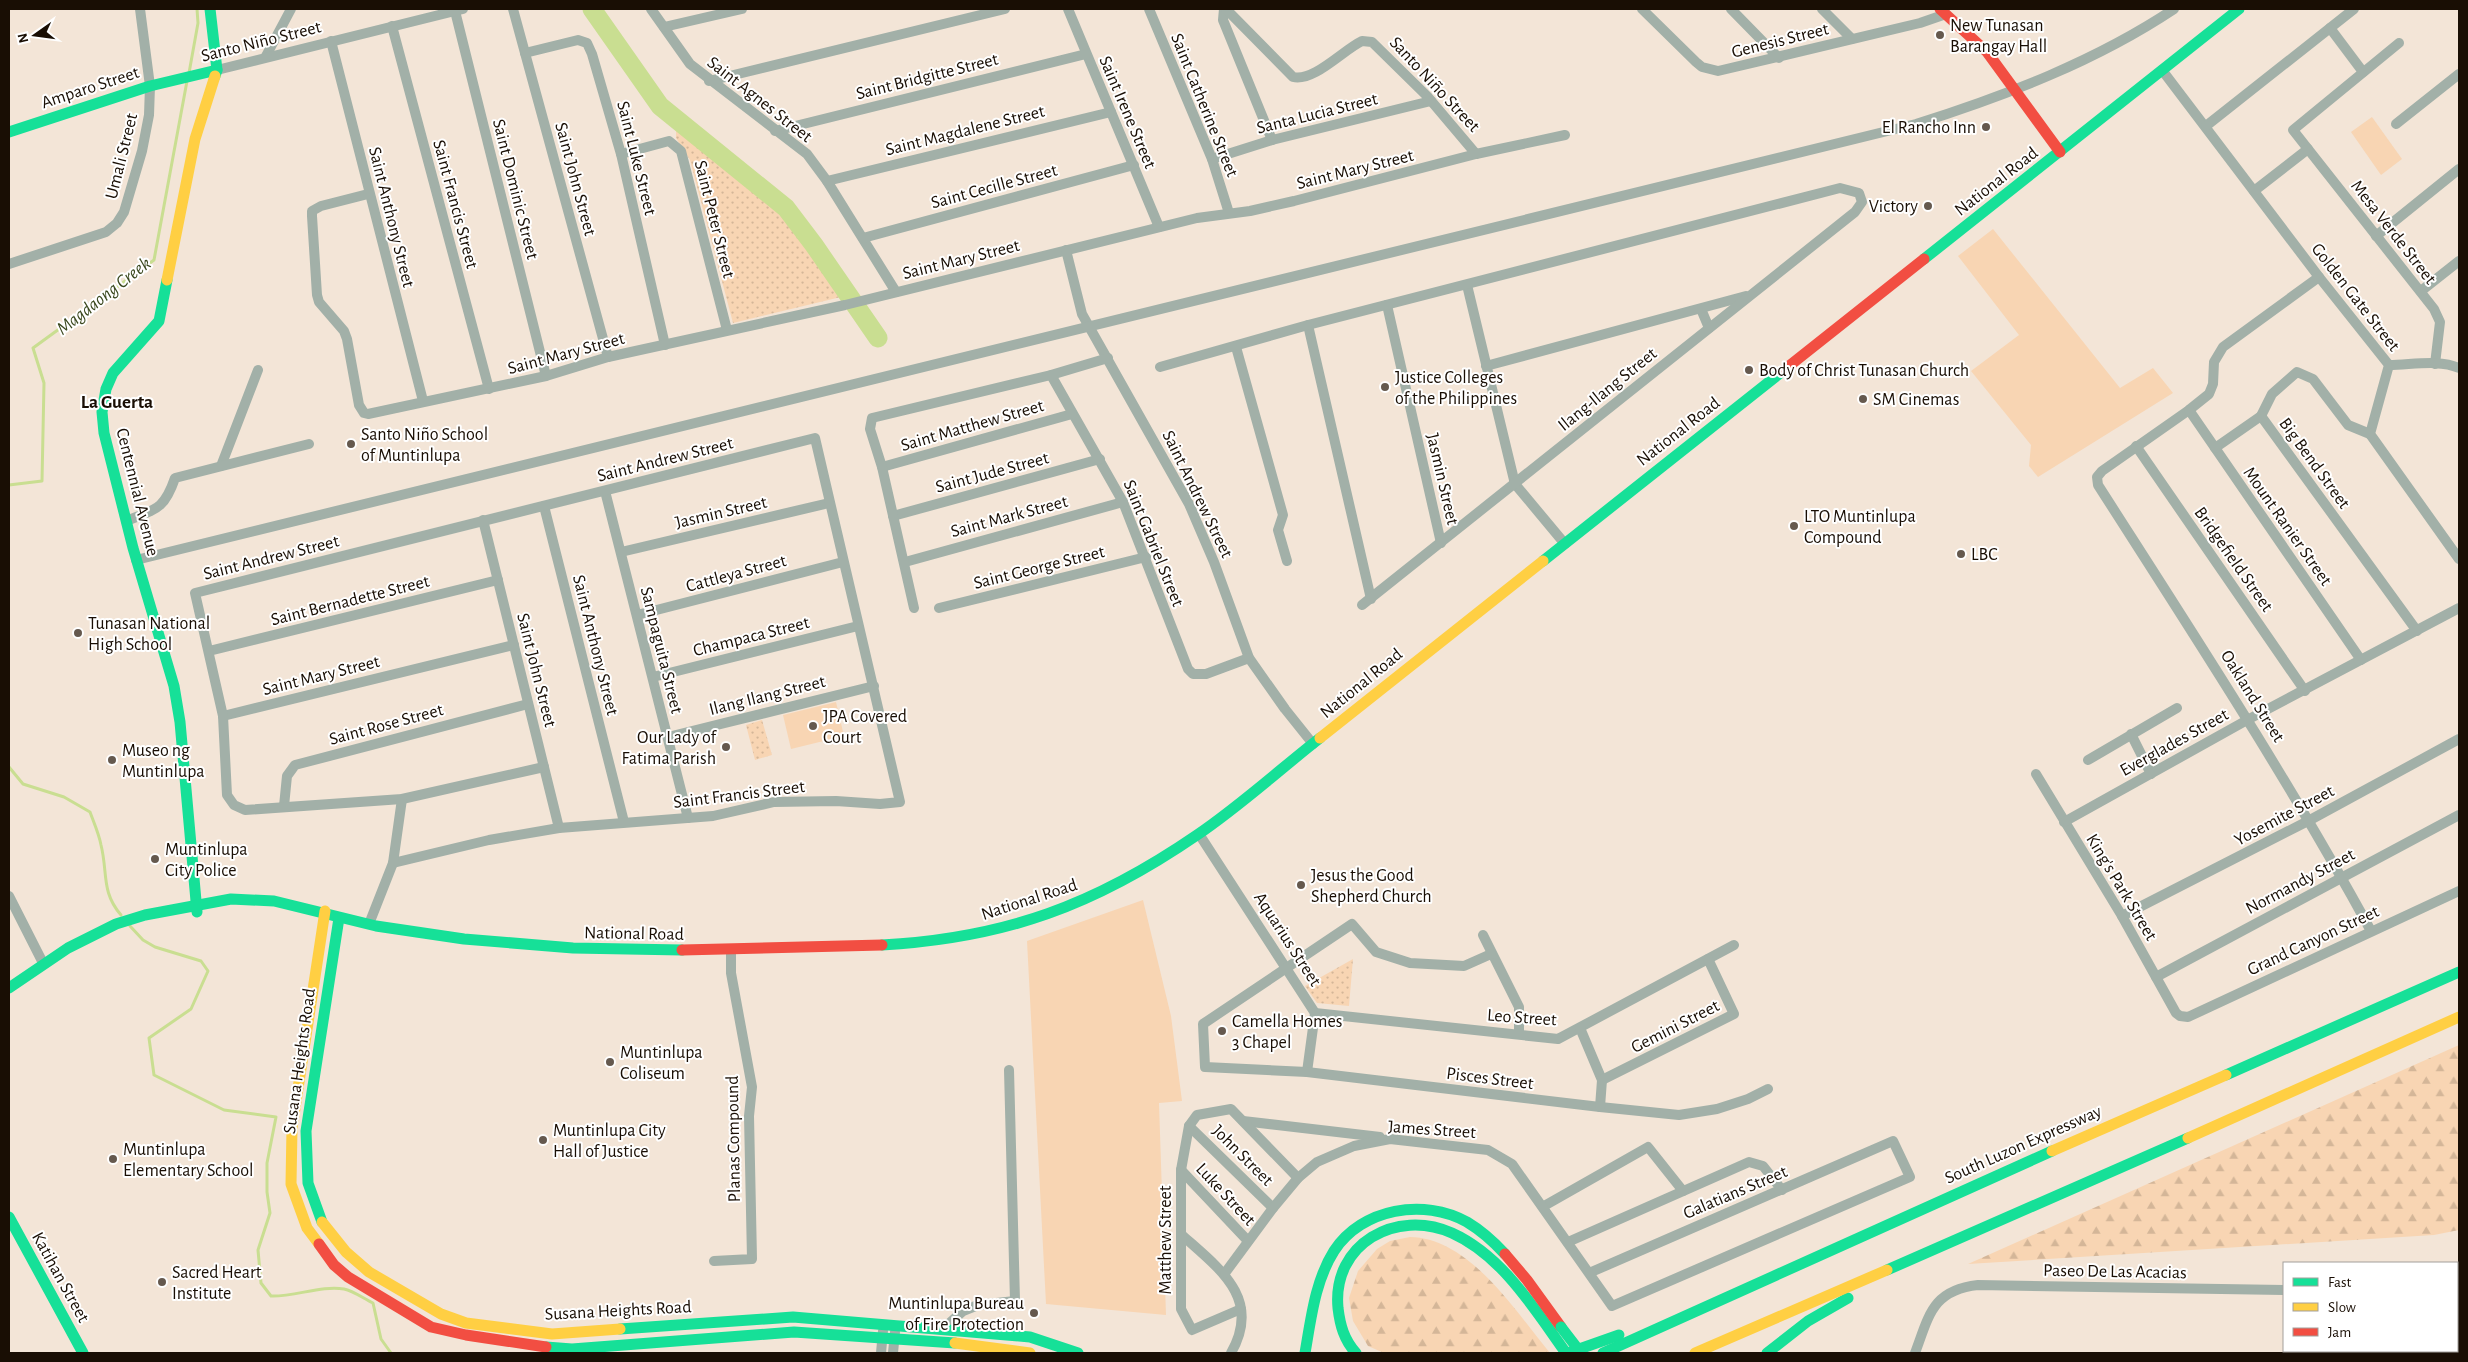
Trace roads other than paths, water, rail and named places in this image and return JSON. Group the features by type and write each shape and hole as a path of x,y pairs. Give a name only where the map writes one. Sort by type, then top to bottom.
{"main road":[{"path":"210,9 212,71"},
{"name":"National Road","path":"9,988 43,963 107,928 129,920 184,907 339,918 446,937 557,948 731,951 926,941 1008,927 1071,906 1141,871 1199,834 2239,9"},
{"path":"1943,11 1987,52 2016,88 2060,152"},
{"name":"Santo Niño Street","path":"183,78 212,71"},
{"name":"Centennial Avenue","path":"196,907 180,722 174,686 136,560 104,433 102,408 113,373 140,345 159,320 195,139 212,71"},
{"name":"Amparo Street","path":"9,132 150,86 183,78"},
{"name":"Susana Heights Road","path":"324,917 294,1111 290,1168 295,1200 307,1228 334,1265 348,1277 431,1326 466,1335 549,1348 582,1348 794,1332 976,1344 1030,1353"},
{"name":"Susana Heights Road","path":"339,918 306,1131 306,1169 311,1197 321,1221 346,1252 369,1272 441,1314 466,1323 552,1334 793,1317 1030,1337 1078,1353"},
{"name":"South Luzon Expressway","path":"1603,1353 1922,1208 2459,972"},
{"path":"1695,1353 2459,1017"},
{"path":"1305,1353 1318,1293 1335,1249 1352,1231 1366,1221 1388,1213 1416,1208 1451,1214 1468,1222 1487,1236 1515,1264 1580,1353"},
{"name":"Katihan Street","path":"9,1217 83,1353"},
{"path":"1346,1353 1338,1341 1335,1325 1336,1295 1340,1277 1349,1259 1360,1246 1374,1235 1390,1228 1409,1225 1429,1225 1451,1232 1485,1255 1514,1285 1567,1353 1608,1338 1660,1327"},
{"path":"1767,1353 1808,1321 1863,1289 1891,1268"},
{"path":"1336,1307 1342,1330 1356,1353"}],"street":[{"name":"Umali Street","path":"9,264 93,238 106,232 117,223 124,212 142,151 149,115 150,86 140,9"},
{"path":"266,56 291,9"},
{"name":"Saint John Street","path":"512,9 608,357"},
{"name":"Saint Agnes Street","path":"651,9 690,64 709,81 807,154 827,181 896,292"},
{"path":"664,27 742,9"},
{"path":"709,81 1005,9"},
{"name":"Saint Irene Street","path":"1068,9 1159,227"},
{"name":"Saint Catherine Street","path":"1149,9 1212,159 1229,213"},
{"name":"Santo Niño Street","path":"1225,9 1293,78 1300,79 1311,76 1356,44 1367,40 1372,42 1431,101 1476,154"},
{"path":"1225,9 1223,20 1272,140"},
{"name":"Genesis Street","path":"1642,9 1696,62 1710,70 1726,70 1920,23 1943,11"},
{"path":"1731,9 1779,58"},
{"path":"1822,9 1852,39"},
{"path":"136,560 1916,124 1968,108 2110,48 2174,9"},
{"path":"2206,126 2354,9"},
{"name":"Santo Niño Street","path":"212,71 266,56 459,10"},
{"name":"Saint Dominic Street","path":"459,10 546,376"},
{"name":"Saint Francis Street","path":"392,26 489,389"},
{"path":"2330,28 2363,72 2398,43"},
{"name":"Saint Luke Street","path":"525,53 578,40 587,43 592,54 621,154 665,345"},
{"name":"Saint Anthony Street","path":"331,41 368,194 423,401"},
{"name":"Saint Bridgitte Street","path":"775,131 1086,54"},
{"name":"Golden Gate Street","path":"2162,70 2319,278 2389,365 2370,434"},
{"name":"Mesa Verde Street","path":"2363,72 2293,130 2421,291 2440,322 2435,364"},
{"path":"2396,124 2459,74"},
{"name":"Santa Lucia Street","path":"1212,159 1272,140 1431,101"},
{"name":"Saint Magdalene Street","path":"827,181 1111,112"},
{"name":"Saint Mary Street","path":"368,194 321,206 312,211 312,216 319,302 344,331 359,405 364,413 373,414 423,401 546,376 608,357 845,305 1159,227 1294,201 1476,154 1565,135"},
{"name":"Saint Peter Street","path":"621,154 669,141 681,151 727,330"},
{"path":"2254,191 2308,149"},
{"name":"Saint Cecille Street","path":"863,238 1134,165"},
{"path":"2376,236 2459,169"},
{"name":"Ilang-Ilang Street","path":"1308,325 1366,602 1855,212 1862,202 1859,193 1840,188 1468,285"},
{"name":"Saint Andrew Street","path":"1066,250 1082,314 1189,504 1217,571 1249,658 1285,709 1313,744"},
{"path":"2421,291 2459,261"},
{"path":"2136,446 2209,394 2213,384 2214,362 2223,347 2319,278"},
{"path":"1160,367 1308,325 1468,285 1515,484 1565,544"},
{"path":"1486,366 1752,295"},
{"name":"Jasmin Street","path":"1387,305 1441,544"},
{"path":"1701,309 1709,328"},
{"path":"1236,346 1283,515 1278,530 1287,561"},
{"path":"914,608 882,467 870,429 872,418 1051,375 1108,358"},
{"path":"2389,365 2435,364 2459,368"},
{"path":"221,466 258,370"},
{"name":"Big Bend Street","path":"2370,434 2348,425 2313,379 2297,372 2272,394 2261,416 2417,632"},
{"name":"Saint Gabriel Street","path":"1051,375 1123,502 1188,669 1193,674 1206,674 1249,658"},
{"name":"Mount Ranier Street","path":"2189,410 2361,660"},
{"name":"Saint Matthew Street","path":"882,467 1072,414"},
{"path":"2215,448 2261,416"},
{"path":"2370,434 2459,559"},
{"name":"Saint Francis Street","path":"393,863 489,840 559,828 713,816 774,802 795,800 880,804 900,802 815,438"},
{"name":"Saint Andrew Street","path":"544,767 402,799 245,810 234,805 227,794 223,716 195,593 815,438"},
{"path":"126,521 158,508 168,497 175,478 309,444"},
{"name":"Oakland Street","path":"2136,446 2102,471 2097,477 2098,485 2249,719 2310,820 2372,931"},
{"name":"Bridgefield Street","path":"2136,446 2305,691"},
{"name":"Saint Jude Street","path":"893,516 1100,459"},
{"name":"Sampaguita Street","path":"605,491 688,818"},
{"name":"Saint Mark Street","path":"905,562 1123,502"},
{"name":"Jasmin Street","path":"621,552 829,503"},
{"name":"Saint Anthony Street","path":"544,506 624,822"},
{"name":"Saint John Street","path":"483,520 559,828"},
{"name":"Saint George Street","path":"939,608 1146,557"},
{"name":"Cattleya Street","path":"637,615 843,562"},
{"name":"Saint Bernadette Street","path":"209,651 498,580"},
{"name":"Everglades Street","path":"2064,822 2249,719 2417,632 2459,608"},
{"name":"Champaca Street","path":"653,676 858,626"},
{"name":"Saint Mary Street","path":"223,716 514,646"},
{"name":"Ilang Ilang Street","path":"668,737 874,686"},
{"name":"Saint Rose Street","path":"284,806 287,776 295,765 528,704"},
{"path":"2088,760 2177,708"},
{"path":"2131,734 2151,774"},
{"name":"Yosemite Street","path":"2122,916 2310,820 2459,739"},
{"name":"King's Park Street","path":"2036,774 2122,916 2176,1013 2180,1016"},
{"path":"369,924 393,863 402,799"},
{"name":"Normandy Street","path":"2156,977 2459,815"},
{"name":"Aquarius Street","path":"1199,834 1315,1013 1307,1072"},
{"name":"Grand Canyon Street","path":"2180,1016 2188,1017 2459,891"},
{"path":"9,896 43,963"},
{"path":"1286,966 1352,924 1376,952 1410,964 1464,966 1491,954"},
{"path":"1483,935 1518,1007 1519,1034"},
{"name":"Leo Street","path":"1315,1013 1558,1039 1734,944"},
{"name":"Planas Compound","path":"714,1261 752,1260 749,1116 752,1087 731,973 731,951"},
{"name":"Gemini Street","path":"1602,1080 1734,1014 1708,959"},
{"name":"Pisces Street","path":"1286,966 1203,1024 1205,1066 1307,1072 1600,1107 1679,1114 1692,1113 1748,1099 1768,1089"},
{"path":"1580,1028 1602,1080 1600,1107"},
{"path":"944,1329 963,1311 978,1305 1015,1302 1009,1070"},
{"path":"1190,1126 1197,1115 1230,1109 1298,1178"},
{"path":"1243,1121 1390,1139"},
{"name":"Matthew Street","path":"1190,1126 1181,1170 1183,1236 1181,1309 1192,1330 1241,1309"},
{"name":"John Street","path":"1190,1126 1273,1208"},
{"name":"James Street","path":"1225,1273 1273,1208 1298,1178 1317,1162 1354,1146 1390,1139 1488,1150 1512,1164 1544,1206 1612,1306"},
{"name":"Galatians Street","path":"1589,1273 1893,1141 1910,1177 1612,1306"},
{"path":"1544,1206 1648,1147 1683,1191"},
{"path":"1568,1242 1749,1162 1763,1166 1782,1190"},
{"name":"Luke Street","path":"1181,1170 1248,1241"},
{"path":"1183,1236 1225,1273 1241,1309 1243,1324 1239,1340 1231,1353"},
{"name":"Paseo De Las Acacias","path":"1915,1353 1929,1315 1936,1303 1947,1293 1961,1287 2283,1290"},
{"path":"883,1325 893,1353"},
{"path":"881,1353 896,1326"}],"waterway":[{"name":"Magdaong Creek","path":"189,73 198,23 197,9"},
{"path":"592,9 660,106 786,208 878,338"},
{"name":"Magdaong Creek","path":"9,485 42,481 44,383 33,348 154,260 187,81"},
{"name":"Magdaong Creek","path":"9,767 23,784 64,797 90,812 100,841 110,898 121,915"},
{"name":"Magdaong Creek","path":"130,926 143,940 155,947 201,961 208,971 191,1009 149,1038 154,1075 224,1110 276,1117 267,1163 267,1192 270,1213 258,1250 261,1283 271,1296 335,1288 355,1293 373,1303 381,1339 391,1353"}],"place":[{"name":"New Tunasan Barangay Hall","path":"1940,35"},
{"name":"El Rancho Inn","path":"1986,127"},
{"name":"Victory","path":"1928,206"},
{"name":"Body of Christ Tunasan Church","path":"1749,370"},
{"name":"Justice Colleges of the Philippines","path":"1385,387"},
{"name":"SM Cinemas","path":"1863,399"},
{"name":"Santo Niño School of Muntinlupa","path":"351,444"},
{"name":"LTO Muntinlupa Compound","path":"1794,526"},
{"name":"LBC","path":"1961,554"},
{"name":"Tunasan National High School","path":"78,633"},
{"name":"JPA Covered Court","path":"813,726"},
{"name":"Our Lady of Fatima Parish","path":"726,747"},
{"name":"Museo ng Muntinlupa","path":"112,760"},
{"name":"Muntinlupa City Police","path":"155,859"},
{"name":"Jesus the Good Shepherd Church","path":"1301,885"},
{"name":"Camella Homes 3 Chapel","path":"1222,1031"},
{"name":"Muntinlupa Coliseum","path":"610,1062"},
{"name":"Muntinlupa City Hall of Justice","path":"543,1140"},
{"name":"Muntinlupa Elementary School","path":"113,1159"},
{"name":"Sacred Heart Institute","path":"162,1282"},
{"name":"Muntinlupa Bureau of Fire Protection","path":"1034,1313"}],"district":[{"name":"La Guerta","path":"117,401"}]}
